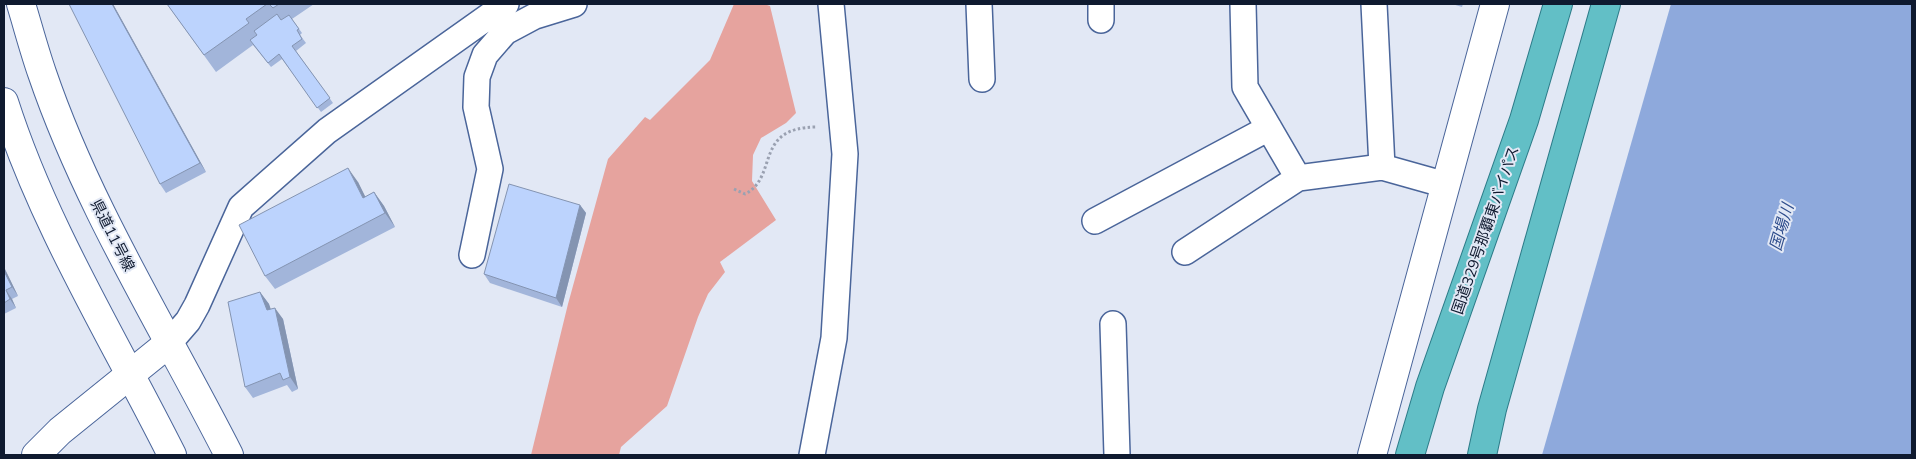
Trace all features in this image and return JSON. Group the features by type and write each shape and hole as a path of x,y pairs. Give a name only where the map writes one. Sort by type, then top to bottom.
{"highway":[{"name":"国道329号那覇東バイパス","path":"1410,455 1430,387 1524,120 1558,4"},
{"path":"1482,455 1492,409 1606,4"}],"main road":[{"name":"県道11号線","path":"22,4 42,73 70,146 107,224 229,455"},
{"path":"1372,455 1495,4"},
{"path":"4,102 8,132 68,259 172,455"},
{"path":"36,455 60,432 169,343"}],"street":[{"path":"169,343 188,321 241,207 327,132 506,4"},
{"path":"472,254 490,169 476,107 477,78 485,55 505,32 535,16 574,4"},
{"path":"813,455 834,338 845,154 831,4"},
{"path":"979,4 982,78"},
{"path":"1243,4 1244,87 1298,178"},
{"path":"1374,4 1382,166"},
{"path":"1095,221 1269,128"},
{"path":"1185,252 1298,178 1382,166 1446,185"},
{"path":"1113,324 1117,455"}],"path":[{"path":"734,189 745,194 751,191 758,183 768,156 778,139 789,132 808,127 843,127"}],"shaded area":[{"path":"734,4 764,4 770,6 796,113 786,123 761,138 753,155 752,181 776,220 720,262 725,272 708,294 698,317 667,406 621,447 619,455 531,455 568,304 608,159 645,117 650,120 710,60"}],"water":[{"name":"国場川","path":"1671,4 1912,4 1912,455 1542,455"}],"building":[{"path":"69,4 112,4 200,163 160,184"},
{"path":"167,4 267,4 246,19 249,23 204,55"},
{"path":"269,4 279,4 273,8"},
{"path":"277,14 281,20 289,15 299,29 297,30 302,39 292,46 330,98 317,108 279,54 268,63 250,40 257,35 254,31"},
{"path":"348,168 363,198 374,192 385,213 265,276 239,225"},
{"path":"509,184 580,205 556,298 484,274"},
{"path":"4,271 12,287 6,290 10,299 4,303"},
{"path":"260,292 267,310 275,308 290,377 283,380 280,373 245,387 228,302"}]}
